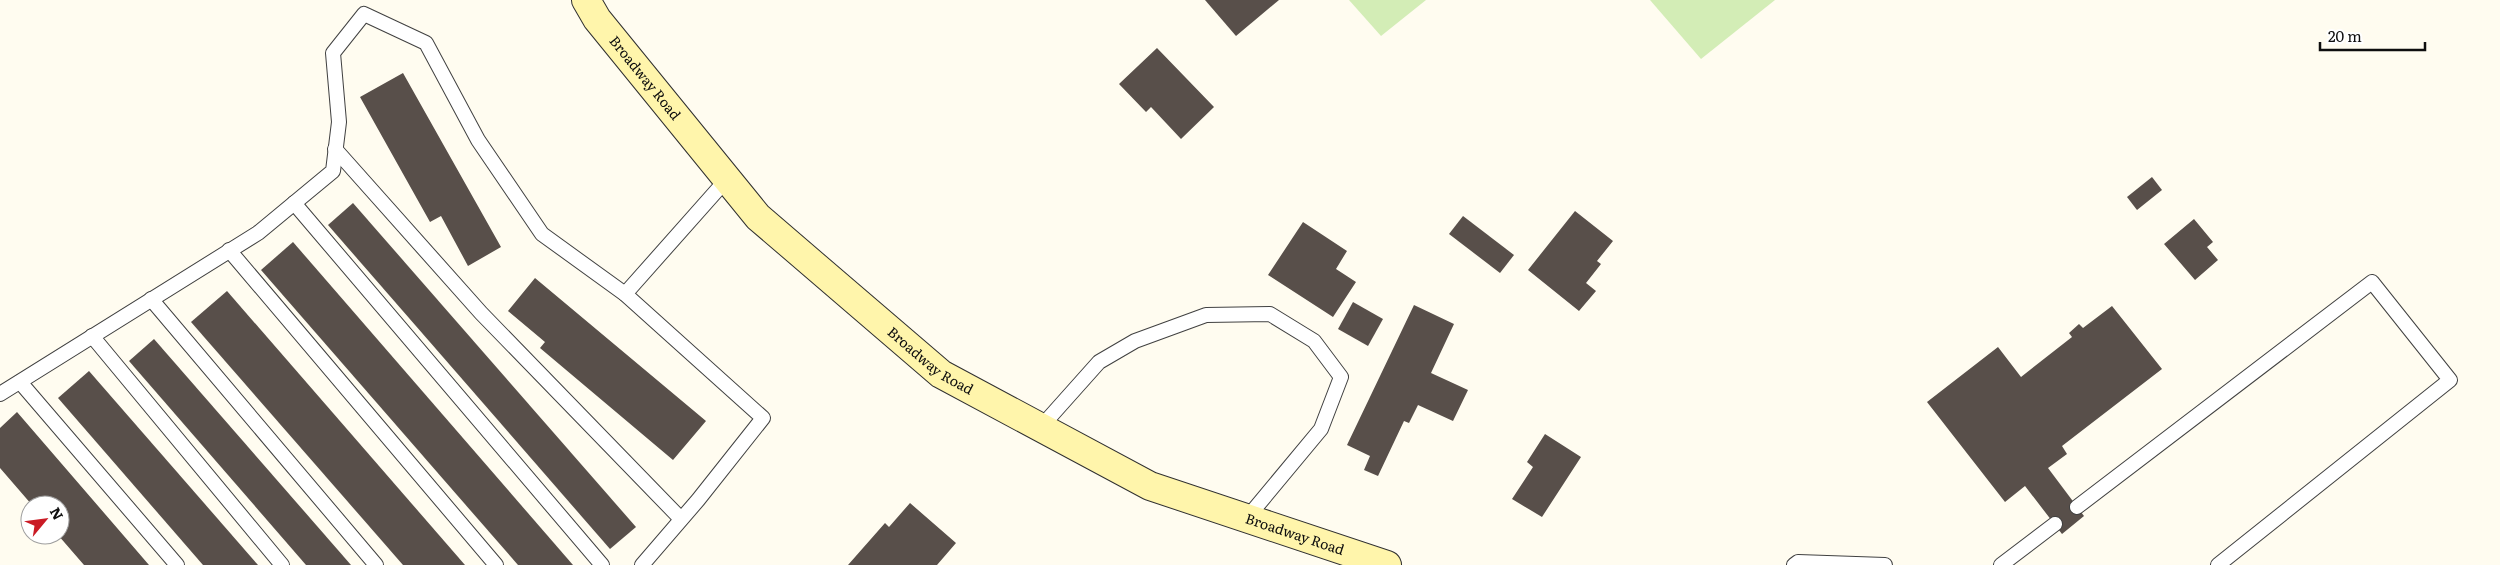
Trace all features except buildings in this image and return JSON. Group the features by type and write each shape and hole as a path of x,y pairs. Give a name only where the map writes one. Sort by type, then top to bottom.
{"main road":[{"name":"Broadway Road","path":"586,0 598,19 758,217 941,374 1150,486 1387,565"}],"lane":[{"path":"0,394 258,233 333,171 339,122 333,53 364,14 426,43 478,140 542,234 625,294 763,418 681,520 642,565"},
{"path":"335,149 481,313 681,520"},
{"path":"625,294 727,179"},
{"path":"294,203 602,565"},
{"path":"229,250 496,565"},
{"path":"2077,507 2372,282 2450,380 2218,565"},
{"path":"151,299 376,565"},
{"path":"1041,428 1099,362 1135,341 1206,315 1270,314 1314,341 1341,377 1321,429 1247,518"},
{"path":"92,336 282,565"},
{"path":"20,382 177,565"},
{"path":"2001,565 2055,524"},
{"path":"1794,565 1798,562 1885,565"}],"green space":[{"path":"1349,0 1426,0 1381,36"},
{"path":"1650,0 1775,0 1701,59"}]}
